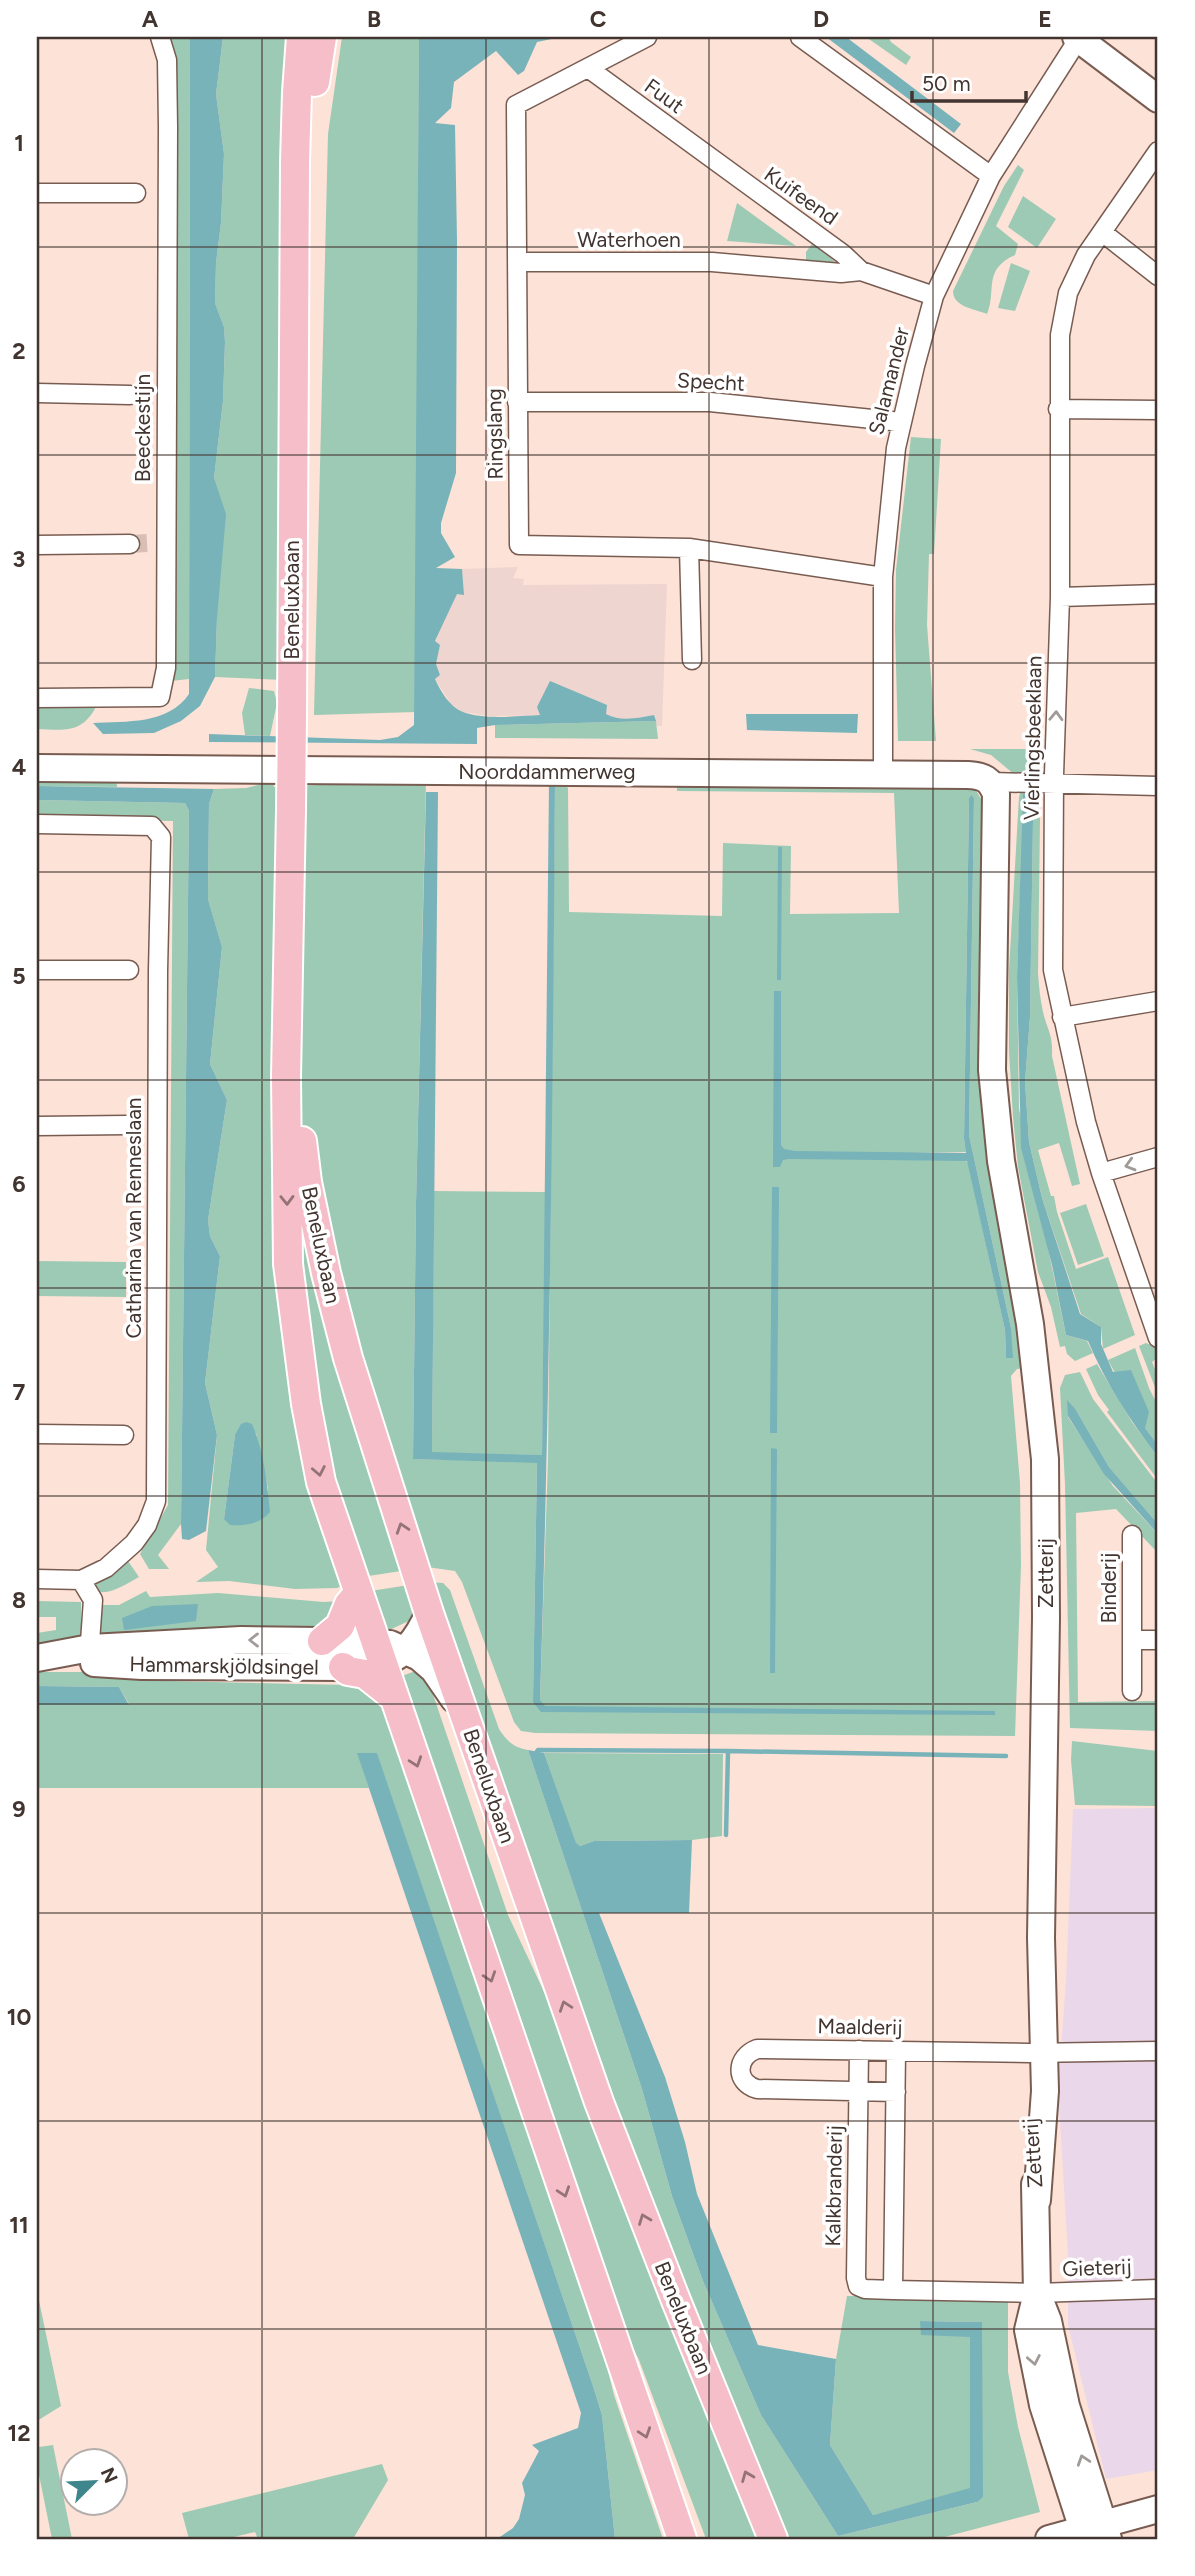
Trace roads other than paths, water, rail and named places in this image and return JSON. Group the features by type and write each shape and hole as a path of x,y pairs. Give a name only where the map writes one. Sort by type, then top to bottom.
{"main road":[{"name":"Beneluxbaan","path":"301,37 297,92 289,1009 286,1077 288,1264 306,1404 321,1482 358,1594 388,1652 394,1697 682,2539"},
{"name":"Beneluxbaan","path":"296,191 306,165 322,37"},
{"name":"Beneluxbaan","path":"289,1009 307,1182 326,1273 348,1358 429,1613 599,2102 773,2539"},
{"path":"322,1641 340,1626 349,1604 358,1594"},
{"path":"343,1667 348,1671 365,1674 394,1697"}],"street":[{"name":"Beeckestijn","path":"37,698 160,697 166,668 147,543 159,396 167,194 167,60 160,37"},
{"name":"Ringslang","path":"647,37 516,105 519,545 689,548 883,577"},
{"path":"800,37 991,176"},
{"path":"1077,37 1158,99"},
{"name":"Salamander","path":"883,774 883,577 896,448 934,296 991,176 1077,37"},
{"name":"Fuut","path":"588,68 713,160"},
{"name":"Vierlingsbeeklaan","path":"1158,151 1086,255 1068,293 1060,335 1053,971 1086,1122 1101,1173 1158,1335"},
{"name":"Kuifeend","path":"713,160 843,254 861,271 934,296"},
{"path":"37,193 167,194"},
{"path":"1102,232 1158,276"},
{"name":"Waterhoen","path":"517,262 712,262 741,266"},
{"name":"Kuifeend","path":"741,266 841,273 861,271"},
{"path":"37,393 130,395"},
{"name":"Specht","path":"517,402 710,402 901,422"},
{"path":"1058,410 1158,410"},
{"path":"37,545 147,543"},
{"path":"689,548 692,660"},
{"path":"1059,597 1158,594"},
{"name":"Noorddammerweg","path":"37,768 968,775 982,776 993,788 1054,784 1158,786"},
{"name":"Zetterij","path":"993,788 992,1070 1001,1161 1030,1324 1045,1459 1046,1618 1037,2052 1045,2091 1037,2200 1037,2293 1048,2322 1095,2533"},
{"name":"Catharina van Renneslaan","path":"37,824 152,826 161,837 156,1501 147,1525 134,1543 106,1568 81,1580"},
{"path":"37,970 158,971"},
{"path":"1062,1017 1158,1001"},
{"path":"37,1126 157,1125"},
{"path":"1101,1173 1158,1157"},
{"path":"37,1434 156,1435"},
{"name":"Binderij","path":"1132,1535 1132,1691"},
{"path":"37,1579 81,1580 93,1601 89,1655"},
{"path":"388,1652 421,1631 429,1613"},
{"name":"Hammarskjöldsingel","path":"37,1659 242,1640 322,1641 388,1652"},
{"name":"Binderij","path":"1132,1640 1158,1640"},
{"path":"388,1652 434,1670 467,1718"},
{"name":"Hammarskjöldsingel","path":"89,1655 142,1666 343,1667 347,1663 388,1652"},
{"name":"Maalderij","path":"896,2092 757,2089 751,2088 742,2079 740,2067 747,2053 757,2049 1158,2052"},
{"name":"Kalkbranderij","path":"859,2050 858,2286 864,2290 1037,2293"},
{"path":"893,2290 896,2051"},
{"name":"Gieterij","path":"1037,2293 1158,2288"},
{"path":"1049,2539 1095,2533 1158,2509"}],"water":[{"path":"190,37 223,37 216,94 224,154 215,303 224,327 225,342 223,401 214,478 226,514 215,677 200,706 181,721 154,733 103,734 93,723 132,721 158,716 180,704 189,694"},
{"path":"419,37 561,37 537,42 524,71 518,75 496,51 454,82 451,108 435,123 455,125 457,241 456,473 441,523 441,533 455,557 436,568 462,569 464,595 457,594 435,641 440,645 436,664 440,675 435,679 443,694 458,709 480,716 540,715 537,707 550,681 607,705 606,714 630,719 654,715 656,721 495,725 477,728 477,744 209,742 209,734 380,740 398,737 414,725"},
{"path":"826,37 846,37 961,124 954,133"},
{"path":"746,714 858,714 857,733 747,730"},
{"path":"549,782 555,782 553,1012 549,1356 540,1700 545,1706 995,1711 995,1715 541,1712 533,1702 537,1463 413,1459 426,792 438,792 432,1452 542,1455"},
{"path":"37,786 214,789 209,804 208,899 222,947 210,1064 227,1100 208,1220 210,1236 220,1256 205,1383 217,1435 206,1531 189,1540 182,1539 181,1524 189,811 185,803 37,800"},
{"path":"1023,794 1031,794 1033,821 1030,1017 1025,1082 1029,1142 1042,1198 1080,1314 1101,1327 1101,1344 1113,1372 1131,1370 1149,1412 1145,1428 1158,1445 1158,1457 1119,1401 1088,1341 1066,1335 1052,1265 1021,1148 1017,977"},
{"path":"972,795 969,1135 1011,1328 1013,1358 1006,1358 1005,1330 967,1161 789,1159 783,1160 780,1167 773,1167 774,991 781,991 781,1145 784,1149 966,1153 964,1139 969,798"},
{"path":"778,847 782,847 781,980 777,980"},
{"path":"772,1187 779,1187 777,1433 770,1433"},
{"path":"1067,1400 1076,1410 1109,1467 1158,1524 1158,1534 1104,1474 1068,1416"},
{"path":"241,1424 252,1424 259,1445 270,1512 252,1523 230,1525 224,1519 235,1435"},
{"path":"771,1448 777,1449 775,1673 770,1673"},
{"path":"198,1604 196,1621 124,1630 122,1618 152,1606"},
{"path":"37,1686 119,1687 129,1705 37,1705"},
{"path":"528,1750 544,1753 576,1843 580,1846 594,1841 692,1840 689,1913 599,1913 665,2077 685,2142 697,2194 758,2345 836,2359 830,2445 873,2515 970,2488 970,2337 921,2335 920,2321 982,2322 983,2497 977,2502 838,2536 761,2415 703,2281 672,2196 642,2089"},
{"path":"357,1753 377,1753 593,2386 602,2415 615,2539 497,2539 513,2528 519,2519 525,2495 522,2483 539,2451 532,2445 578,2428 581,2413"}],"waterway":[{"path":"535,1754 538,1750 728,1751"},
{"path":"726,1835 728,1751 1006,1756"}],"tunnel":[{"path":"130,395 152,396"},
{"path":"130,544 147,543"}]}
